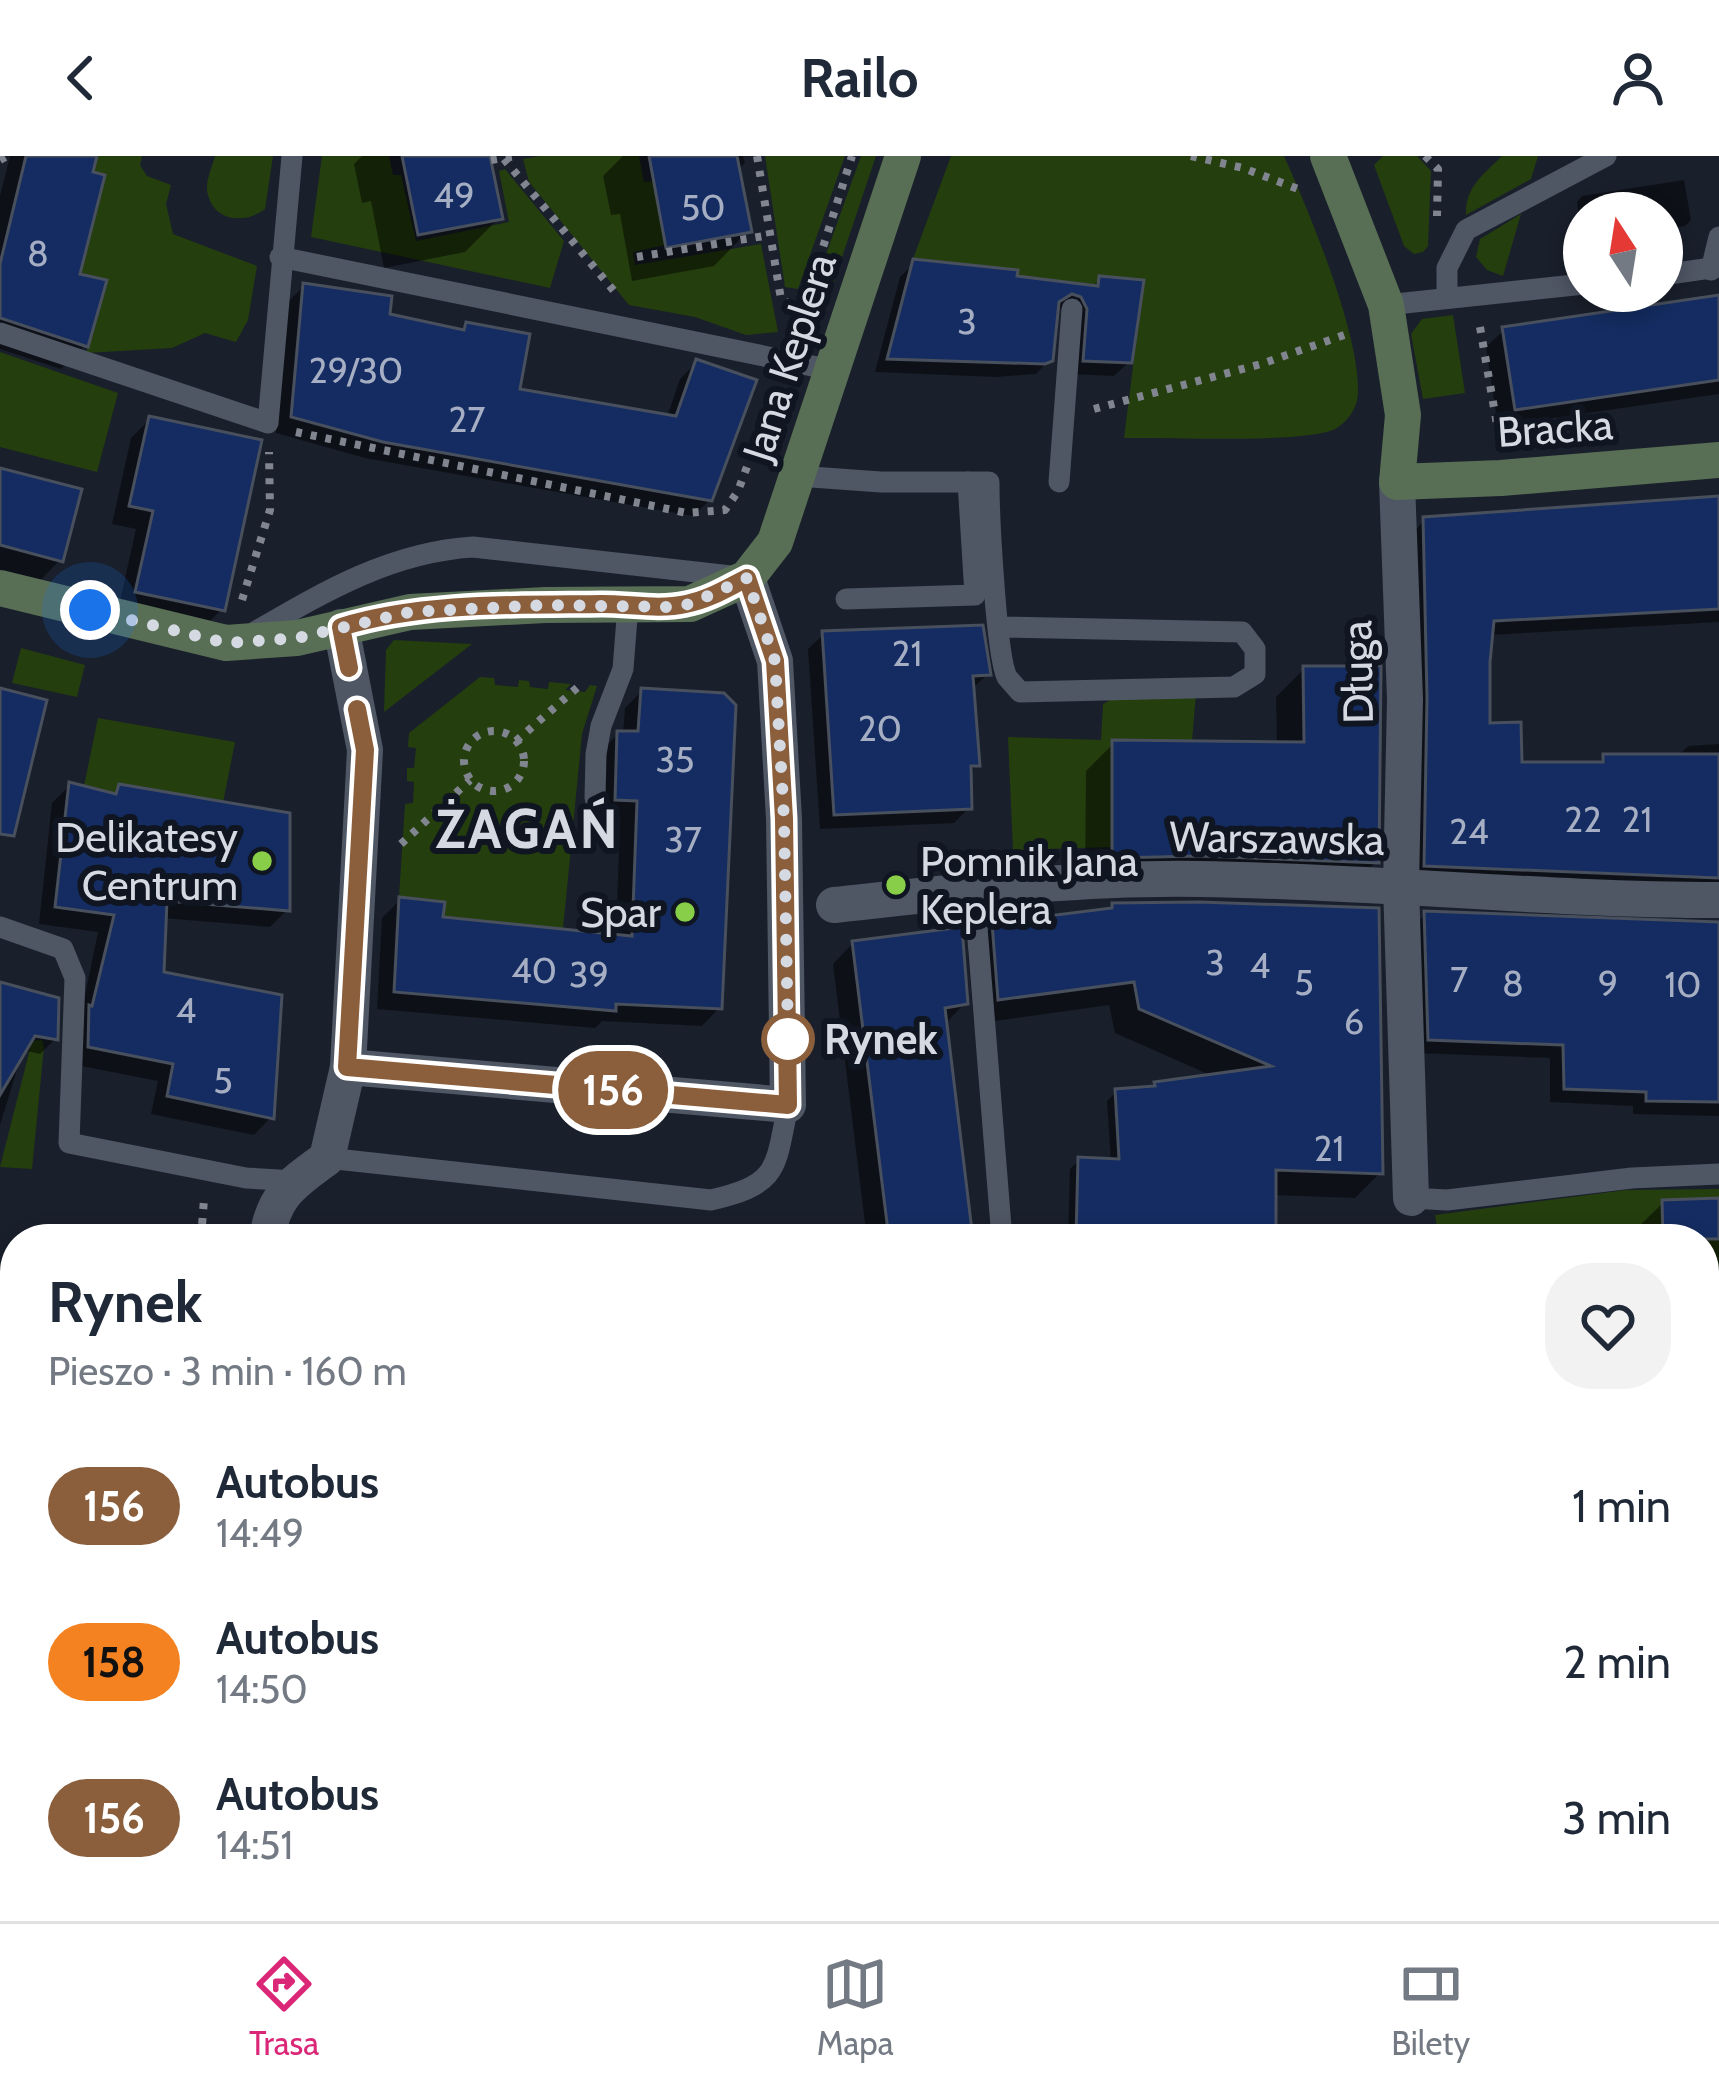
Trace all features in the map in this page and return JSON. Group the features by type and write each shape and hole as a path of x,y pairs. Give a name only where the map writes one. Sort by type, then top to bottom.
{"street":[{"name":"Jana Keplera","path":"747,578 775,542 904,156"},
{"name":"Długa","path":"1328,156 1386,305 1403,415 1397,482 1405,699 1401,885 1411,1198"},
{"name":"Bracka","path":"1397,482 1719,460"},
{"path":"0,588 226,643 240,624 297,638 410,612 690,604 747,578 775,661 784,819 788,1105 347,1067"},
{"path":"270,1224 274,1204 327,1158 347,1067 365,750 341,627"},
{"name":"Warszawska","path":"834,905 974,890 1195,879 1719,900"}],"lane":[{"path":"0,333 268,423 292,156"},
{"path":"1447,298 1447,268 1466,230 1606,156"},
{"path":"1683,278 1715,268 1719,237"},
{"path":"280,257 832,370"},
{"path":"1386,305 1563,295"},
{"path":"1060,482 1072,309"},
{"path":"797,476 978,482"},
{"path":"846,599 975,595 978,482"},
{"path":"978,482 1006,674 1020,692 1234,687 1255,674 1255,649 1242,632 1000,627"},
{"path":"240,624 350,578 438,549 676,567 747,578"},
{"path":"595,798 598,740 623,669 628,605"},
{"path":"974,890 1001,1224"},
{"path":"0,928 63,949 75,978 69,1143 246,1178 296,1181"},
{"path":"327,1158 711,1200 754,1190 777,1160 788,1105"},
{"path":"1411,1198 1447,1200 1632,1178 1719,1174"}],"path":[{"path":"491,160 516,156"},
{"path":"757,156 781,299 802,311"},
{"path":"240,624 271,510 268,423 310,436 687,513 725,510 738,491 786,360 852,156"},
{"path":"1191,156 1243,168 1310,194"},
{"path":"504,159 648,332"},
{"path":"637,257 770,235"},
{"path":"1479,322 1497,425"},
{"path":"1064,417 1261,364 1356,331"},
{"path":"516,741 584,682"},
{"path":"499,731 516,741 524,766 515,784 497,792 470,780 464,754 474,739 499,731"},
{"path":"386,859 470,780"}],"green space":[{"path":"97,156 142,156 140,165 147,176 171,185 166,204 173,234 257,266 248,320 236,342 205,333 172,348 86,353 106,281 69,271 89,241 105,175 93,172"},
{"path":"215,156 273,156 265,209 240,218 217,211 207,190"},
{"path":"322,156 389,156 393,175 401,175 416,241 509,222 499,171 505,169 564,241 550,288 311,237"},
{"path":"639,156 644,182 653,181 665,245 633,252 635,265 761,244 778,332 746,335 695,317 629,305 529,182 523,159"},
{"path":"765,156 845,156 798,289 785,287"},
{"path":"861,156 876,156 830,293 819,299 814,288"},
{"path":"951,156 1284,156 1319,240 1351,338 1358,392 1351,414 1335,429 1295,437 1124,438 1144,280 1100,276 1098,286 1017,276 1017,270 913,259"},
{"path":"1383,156 1417,156 1431,171 1428,246 1423,252 1414,254 1404,246 1374,165"},
{"path":"1502,156 1538,156 1531,179 1466,215 1472,189"},
{"path":"1521,214 1503,276 1487,270 1476,257 1480,239"},
{"path":"1453,315 1465,393 1423,399 1411,334 1422,319"},
{"path":"0,352 118,393 97,472 0,447"},
{"path":"394,640 472,644 384,712 386,650"},
{"path":"21,648 85,665 77,697 12,683"},
{"path":"480,677 494,678 495,685 518,687 519,680 548,689 549,682 571,684 565,690 585,692 590,685 597,686 582,734 563,929 443,918 399,897 405,804 413,803 414,782 407,781 407,768 414,768 416,748 408,747 409,733"},
{"path":"1196,694 1192,741 1112,740 1111,847 1013,850 1008,737 1101,740 1103,704 1119,695"},
{"path":"98,718 235,742 223,803 120,784 117,793 84,786"},
{"path":"42,1040 32,1169 0,1167 32,1041"},
{"path":"1719,1189 1719,1224 1436,1224 1435,1215 1626,1190"}],"building":[{"path":"26,156 97,156 93,172 105,175 80,274 107,280 88,347 0,318 0,264"},
{"path":"402,156 490,156 503,219 418,235"},
{"path":"649,156 737,156 752,232 666,248"},
{"path":"913,259 1018,270 1017,276 1098,286 1099,276 1144,280 1132,363 1083,361 1087,309 1081,297 1072,294 1059,302 1053,361 1045,364 887,359"},
{"path":"303,283 392,296 390,314 464,330 466,322 530,334 520,389 676,416 696,359 757,380 712,501 383,442 291,417"},
{"path":"1719,295 1719,380 1515,410 1502,327 1604,312 1683,312 1683,300"},
{"path":"149,416 262,440 225,611 135,592 153,511 129,506"},
{"path":"0,468 82,489 63,562 0,545"},
{"path":"1719,496 1719,609 1494,621 1490,723 1521,722 1522,762 1603,762 1603,754 1719,754 1719,878 1424,866 1423,517"},
{"path":"983,625 991,675 973,676 980,766 971,766 972,809 834,815 822,631"},
{"path":"1303,666 1381,666 1379,863 1200,856 1112,858 1112,740 1304,742"},
{"path":"0,688 47,700 14,836 0,834"},
{"path":"641,688 724,693 736,705 722,1009 616,1004 616,1011 394,992 399,897 445,902 443,917 632,936 637,801 615,800 617,731 638,731"},
{"path":"69,782 116,794 119,784 290,813 290,911 167,901 164,972 282,995 274,1119 167,1096 173,1064 88,1047 89,1005 114,915 55,907"},
{"path":"1112,903 1379,908 1383,1174 1276,1170 1276,1224 1076,1224 1078,1157 1119,1159 1115,1089 1271,1066 1139,1009 1134,982 998,1000 992,923 1112,908"},
{"path":"1424,911 1719,922 1719,1102 1646,1101 1646,1092 1564,1089 1563,1045 1428,1040"},
{"path":"962,927 968,1004 945,1008 971,1224 887,1224 852,941"},
{"path":"0,982 59,998 58,1040 35,1036 0,1095"},
{"path":"1719,1198 1719,1224 1663,1224 1662,1200"}],"bus line":[{"name":"156","path":"349,668 341,627 362,621 410,612 545,605 669,607 690,604 747,578 775,661 784,819 788,1105 347,1067 365,750 357,709"}],"place":[{"name":"Delikatesy Centrum","path":"262,861"},
{"name":"Pomnik Jana Keplera","path":"896,885"},
{"name":"Spar","path":"685,912"},
{"name":"Rynek","path":"788,1039"}],"district":[{"name":"ŻAGAŃ","path":"528,829"}],"route":[{"path":"90,610 226,643 297,638 410,612 545,605 669,607 690,604 747,578 775,661 788,1039"}]}
